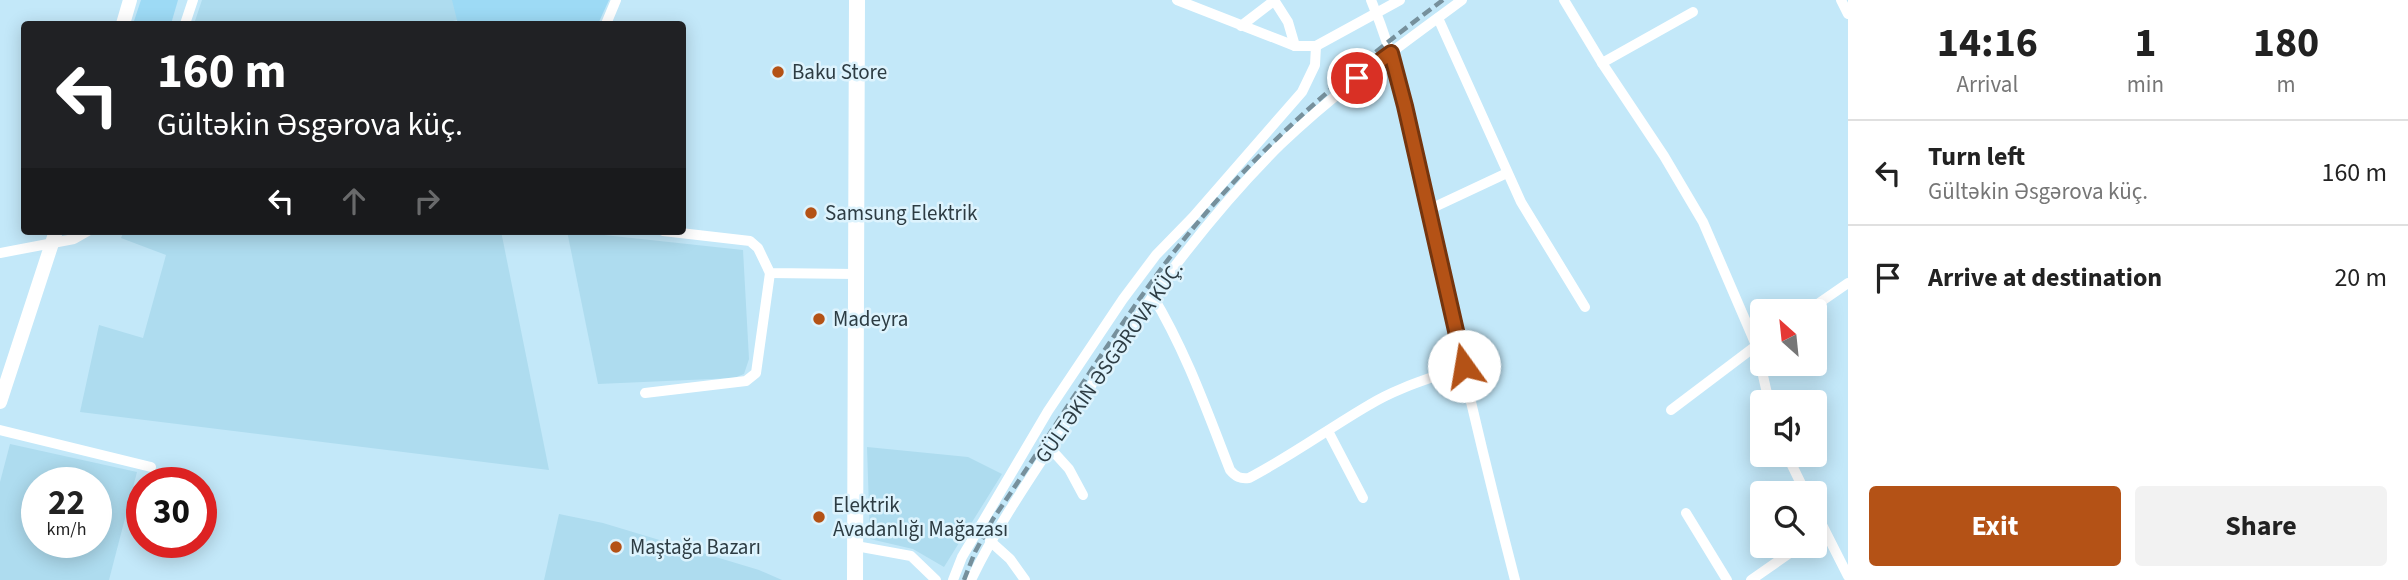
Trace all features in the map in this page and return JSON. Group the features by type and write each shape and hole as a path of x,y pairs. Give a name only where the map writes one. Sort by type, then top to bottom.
{"main road":[{"path":"855,580 857,0"}],"street":[{"path":"124,21 130,0"},
{"path":"186,21 193,0"},
{"path":"607,21 616,0"},
{"path":"1177,0 1295,46 1316,46 1400,0"},
{"path":"1241,26 1274,0 1288,22 1295,46"},
{"path":"1371,0 1391,53 1405,106 1515,580"},
{"name":"GÜLTƏKIN ƏSGƏROVA KÜÇ.","path":"971,580 990,541 1152,295 1224,204 1281,144 1357,78 1462,0"},
{"path":"1564,0 1703,222 1750,324"},
{"path":"1841,0 1848,14"},
{"path":"1602,64 1693,12"},
{"path":"1438,18 1507,173 1538,232 1585,307"},
{"path":"953,580 962,557 1048,411 1123,299 1156,255 1193,217 1302,92 1315,65 1316,46"},
{"path":"1428,210 1507,173"},
{"path":"645,393 746,381 756,373 770,273 758,248 750,241 686,234"},
{"path":"0,253 53,238 74,239 81,235"},
{"path":"0,402 53,238"},
{"path":"770,273 856,274"},
{"path":"1825,299 1848,283"},
{"path":"1152,295 1168,321 1204,402 1230,470 1242,479 1286,459 1369,404 1464,366"},
{"path":"1671,410 1750,350"},
{"path":"0,430 150,467"},
{"path":"1328,431 1363,498"},
{"path":"1050,448 1062,459 1083,495"},
{"path":"1686,513 1727,580"},
{"path":"1827,535 1848,576"},
{"path":"990,541 1010,559 1025,580"},
{"path":"856,547 911,556 936,580"},
{"path":"1751,580 1783,558"}],"shaded area":[{"path":"141,0 178,0 172,21 134,21"},
{"path":"202,0 453,0 458,20 452,21 195,21"},
{"path":"452,0 609,0 599,21 457,21"},
{"path":"122,235 502,235 549,470 80,412 99,325 143,338 166,255 121,238"},
{"path":"568,235 604,235 743,250 749,359 744,374 734,378 598,384"},
{"path":"10,444 126,470 126,514 109,580 0,580 0,482"},
{"path":"867,447 968,457 1002,474 944,567 913,549 870,539"},
{"name":"Maştağa Bazarı","path":"559,514 603,523 759,570 782,580 544,580"}],"railway":[{"path":"964,580 993,519 1112,339 1153,280 1216,201 1251,164 1325,95 1443,0"}],"place":[{"name":"Baku Store","path":"778,72"},
{"name":"Samsung Elektrik","path":"811,213"},
{"name":"Madeyra","path":"819,319"},
{"name":"Elektrik Avadanlığı Mağazası","path":"819,517"},
{"name":"Maştağa Bazarı","path":"616,547"}],"route":[{"path":"1357,78 1391,53 1464,366"}]}
